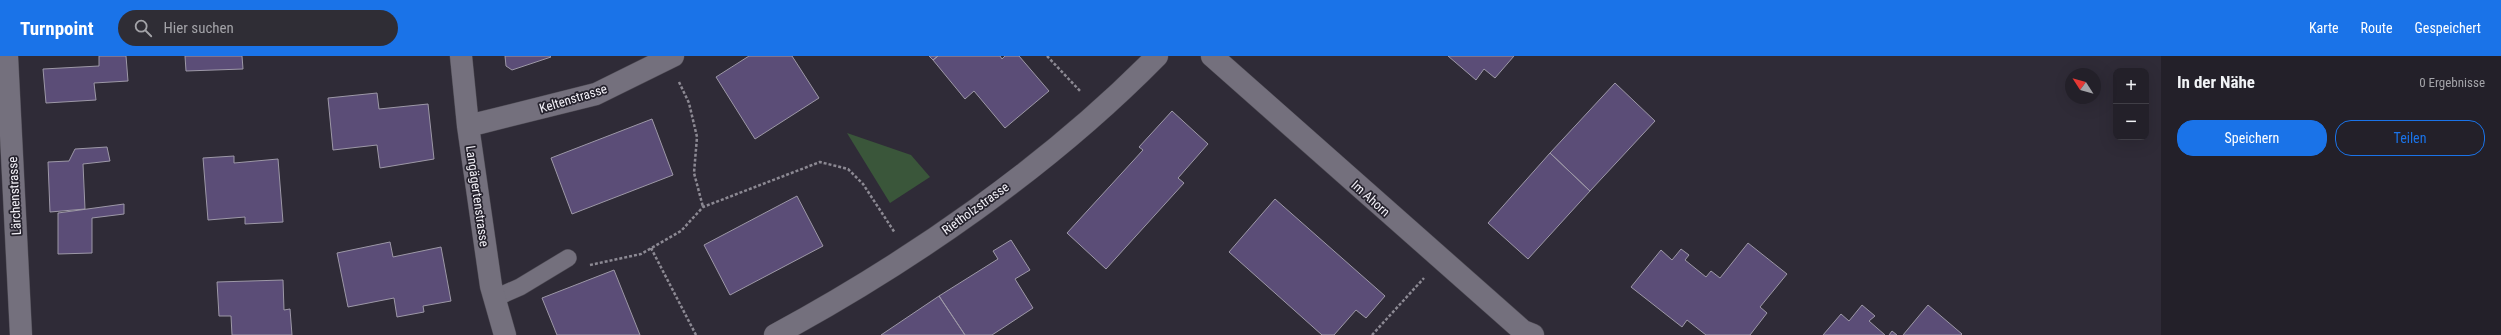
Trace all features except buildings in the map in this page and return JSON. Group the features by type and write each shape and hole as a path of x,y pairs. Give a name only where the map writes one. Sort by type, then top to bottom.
{"street":[{"name":"Lärchenstrasse","path":"6,56 21,335"},
{"name":"Langägertenstrasse","path":"461,56 468,126 495,298 505,335"},
{"name":"Rietholzstrasse","path":"775,335 822,309 909,256 988,200 1099,111 1157,56"},
{"name":"Im Ahorn","path":"1212,56 1440,260 1523,331 1533,335"},
{"name":"Keltenstrasse","path":"468,126 596,94 670,58"}],"lane":[{"path":"495,298 520,287 568,258"}],"path":[{"path":"1047,56 1099,111"},
{"path":"670,58 689,103 697,137 694,172 703,207"},
{"path":"588,266 641,254 680,231 703,207 820,162 848,169 863,184 909,256"},
{"path":"651,248 696,335"},
{"path":"1372,335 1440,260"}],"green space":[{"path":"847,133 911,155 930,177 890,203"}]}
